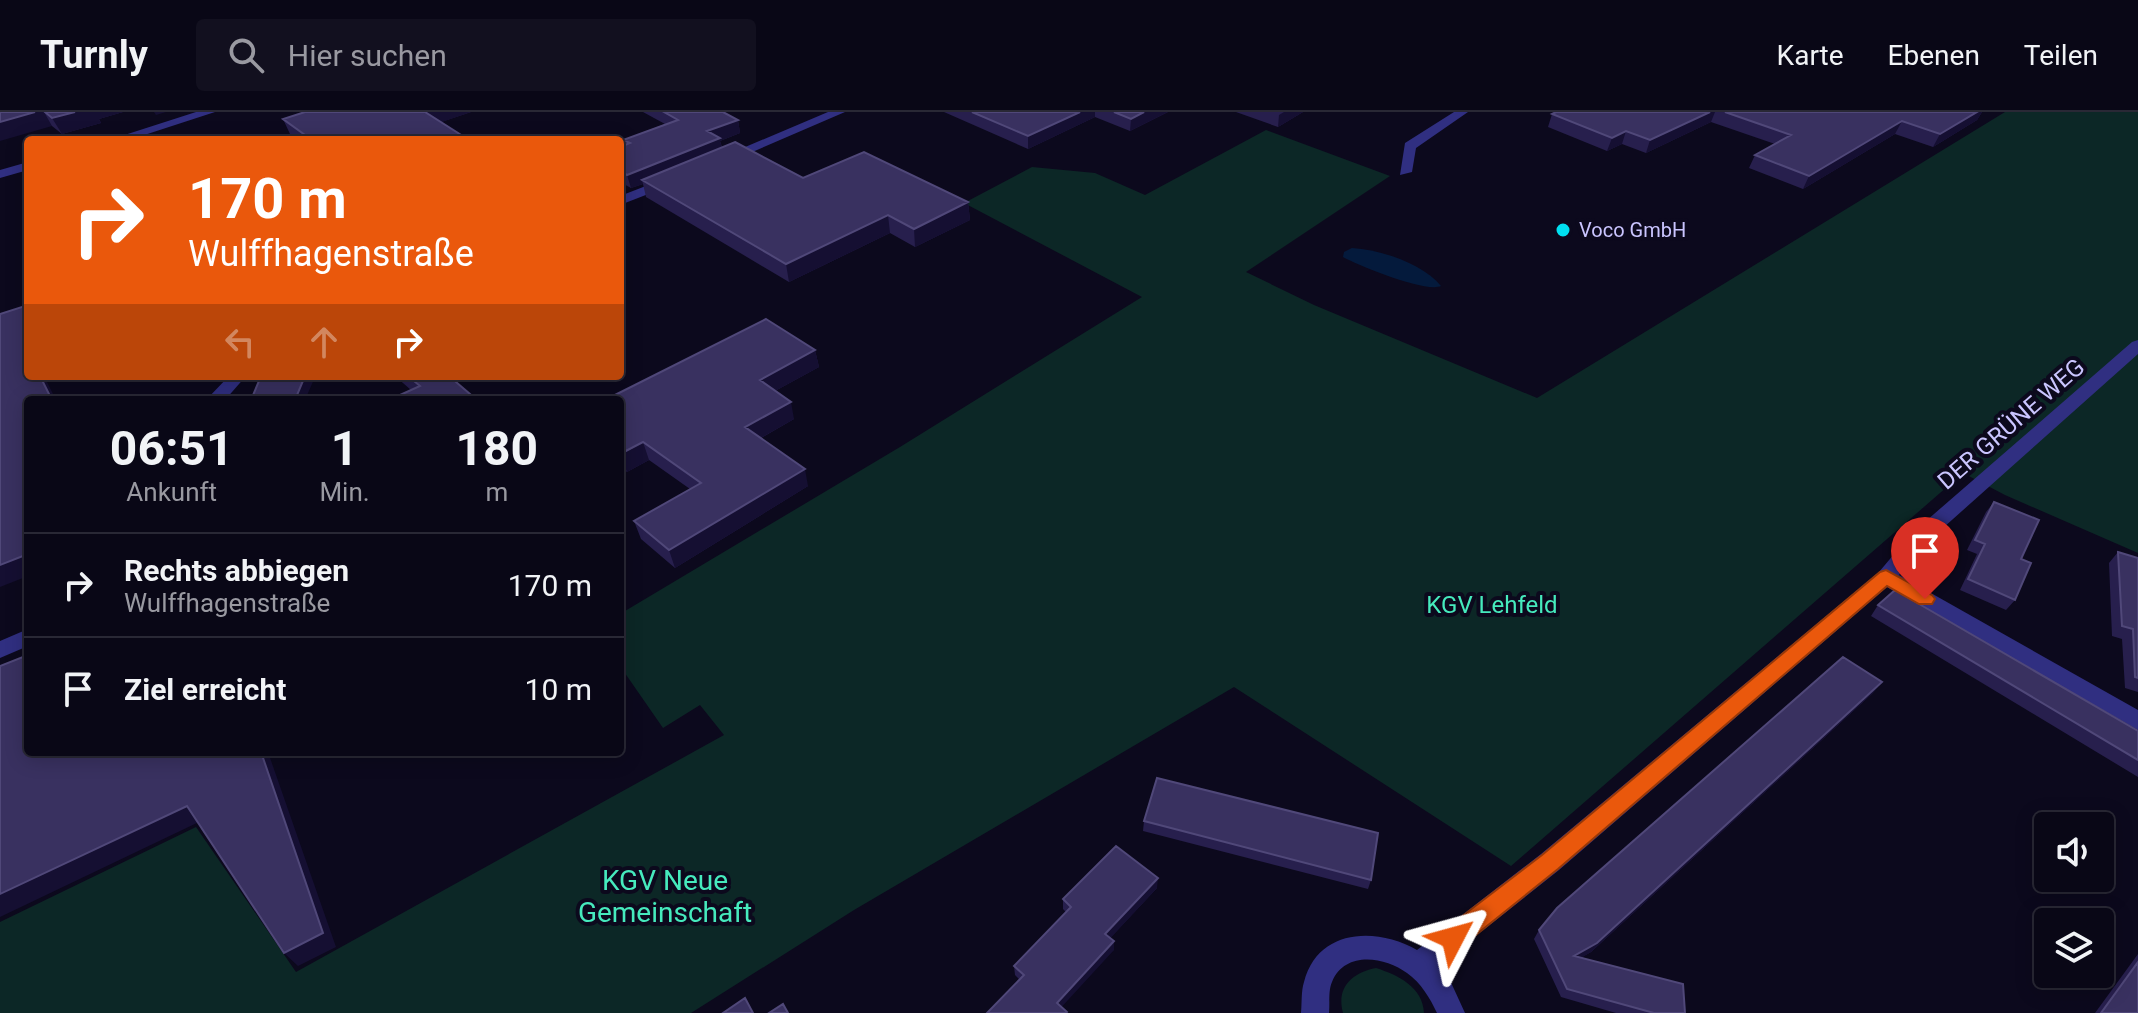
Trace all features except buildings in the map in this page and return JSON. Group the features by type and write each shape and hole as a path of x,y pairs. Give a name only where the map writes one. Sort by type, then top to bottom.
{"street":[{"path":"128,136 209,112"},
{"path":"716,162 839,112"},
{"path":"1405,172 1410,146 1462,112"},
{"path":"0,174 24,167"},
{"path":"624,199 689,173"},
{"name":"DER GRÜNE WEG","path":"1420,964 1550,862 1886,577 1918,539 2138,345"},
{"path":"219,396 234,380"},
{"path":"1886,577 2138,721"},
{"path":"0,650 24,639"},
{"path":"1314,1013 1319,975 1332,958 1352,948 1375,946 1398,951 1420,964 1435,979 1451,1013"}],"green space":[{"path":"2005,112 2138,112 2138,553 2005,495 1963,473 1511,866 1234,687 854,910 691,1013 0,1013 0,922 196,827 296,972 724,735 700,705 663,728 624,672 624,612 900,447 1142,297 964,203 1032,167 1095,173 1145,195 1266,130 1390,176 1246,272 1314,305 1537,398"},
{"path":"1376,968 1408,983 1419,996 1424,1013 1343,1013 1342,996 1348,983 1360,973"}],"water":[{"path":"1352,248 1412,264 1441,286 1408,282 1343,257 1344,252"}],"place":[{"name":"Voco GmbH","path":"1563,230"}],"route":[{"path":"1453,938 1550,862 1886,577 1925,599"}],"park label":[{"name":"KGV Lehfeld","path":"1492,605"},
{"name":"KGV Neue Gemeinschaft","path":"665,896"}]}
